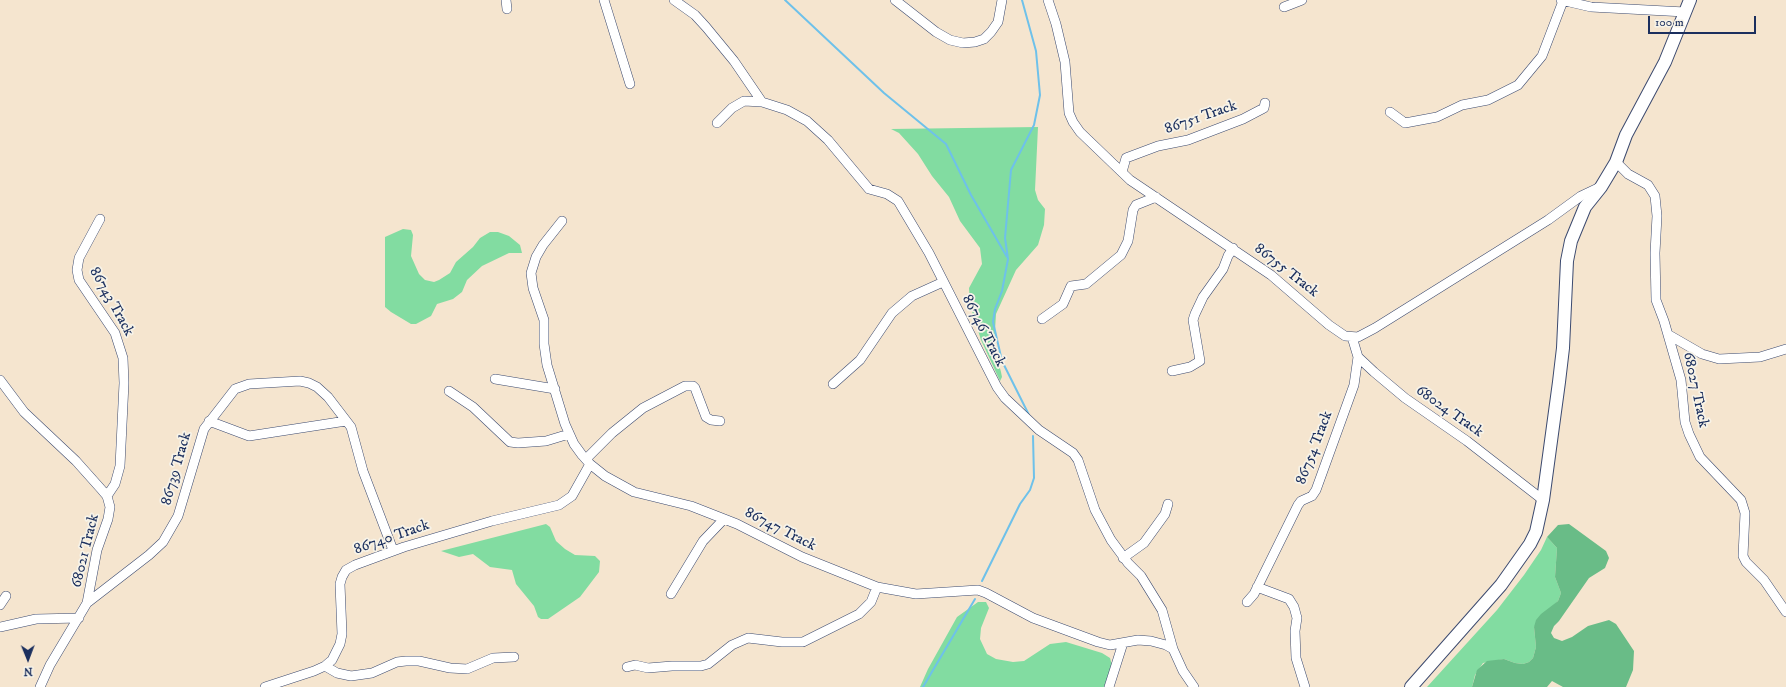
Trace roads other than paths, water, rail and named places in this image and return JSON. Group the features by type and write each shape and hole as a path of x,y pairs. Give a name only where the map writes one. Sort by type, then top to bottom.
{"street":[{"path":"604,0 630,84"},
{"path":"674,0 695,15 706,27 734,61 762,102"},
{"path":"895,0 936,32 950,40 963,43 975,42 984,39 991,32 998,22 1002,0"},
{"name":"86755 Track","path":"1048,0 1056,24 1065,62 1067,103 1073,122 1080,132 1122,172 1156,197 1271,275 1329,325 1345,336 1352,337"},
{"path":"1284,7 1302,0"},
{"path":"1411,687 1482,609 1517,563 1536,532 1543,500 1563,348 1567,261 1577,225 1585,207 1601,186 1616,162 1626,135 1665,62 1690,0"},
{"path":"1390,112 1402,122 1437,117 1462,105 1488,100 1518,85 1542,56 1562,1 1591,7 1685,12"},
{"name":"86746 Track","path":"717,123 738,104 752,100 787,110 807,121 840,152 865,185 874,191 893,197 898,201 926,247 991,377 1005,398 1038,430 1066,447 1078,460 1094,510 1123,558 1141,576 1162,610 1172,649"},
{"name":"86751 Track","path":"1122,172 1126,158 1141,151 1188,140 1243,119 1264,108 1265,103"},
{"name":"68027 Track","path":"1616,162 1628,174 1648,185 1653,192 1657,216 1655,253 1656,300 1669,335 1683,389 1685,422 1689,434 1700,457 1741,500 1745,513 1743,556 1746,562 1764,580 1786,612"},
{"path":"1358,357 1352,337 1358,337 1375,328 1548,220 1581,196 1601,186"},
{"path":"1042,319 1063,304 1071,286 1086,284 1121,255 1128,241 1133,210 1136,205 1156,197"},
{"name":"86743 Track","path":"100,219 79,258 77,270 79,280 115,333 123,358 124,383 120,466 115,484 107,496"},
{"name":"86747 Track","path":"562,221 543,244 536,257 531,273 534,296 544,320 545,356 569,434 588,462 605,476 634,492 691,506 737,524 813,563 877,587 916,594 978,590 1033,618 1098,642 1110,645 1138,640 1151,641 1166,645 1172,649"},
{"path":"1172,371 1194,366 1200,361 1193,320 1203,297 1223,270 1228,256 1233,248"},
{"path":"833,384 863,356 886,320 912,296 943,282"},
{"path":"1669,335 1712,358 1746,359 1760,357 1786,349"},
{"name":"68024 Track","path":"1358,357 1405,398 1467,441 1543,500"},
{"name":"86754 Track","path":"1247,602 1257,587 1298,504 1312,496 1316,490 1354,385 1358,357"},
{"path":"495,378 555,388"},
{"name":"68021 Track","path":"0,380 14,401 24,412 76,461 107,496 110,507 110,514 97,550 87,604 50,665 40,687"},
{"name":"86739 Track","path":"87,604 149,555 169,534 178,516 196,459 199,441 209,421 230,394 241,386 300,381 317,387 346,420 353,433 363,471 393,550"},
{"name":"86740 Track","path":"325,666 336,653 342,634 340,592 342,577 346,570 393,550 492,521 559,504 572,496 588,462 612,433 643,408 685,386 693,386 697,391 706,416 711,420 720,421"},
{"path":"449,391 473,407 510,442 518,443 546,441 569,434"},
{"path":"209,421 249,436 346,420"},
{"path":"1123,558 1144,543 1164,514 1168,504"},
{"path":"671,594 703,541 724,519"},
{"path":"627,667 635,665 648,668 701,666 708,664 732,645 748,638 782,642 803,642 850,619 867,607 871,602 877,587"},
{"path":"1257,587 1289,599 1294,607 1297,618 1296,658 1305,687"},
{"path":"0,605 6,596"},
{"path":"0,627 36,619 79,618"},
{"path":"1109,687 1123,643"},
{"path":"1172,649 1194,687"},
{"path":"265,687 325,666 337,673 351,676 372,673 397,662 419,661 450,668 467,669 493,658 514,657"}],"waterway":[{"path":"785,0 884,93 946,144 971,195 1007,257"},
{"path":"1022,0 1036,51 1040,95 1034,125 1011,170 1005,238 1008,259 1002,291 995,309 993,322 1002,361 1029,415"},
{"path":"982,581 1020,504 1030,490 1034,478 1033,436"},
{"path":"923,687 975,599"}]}
